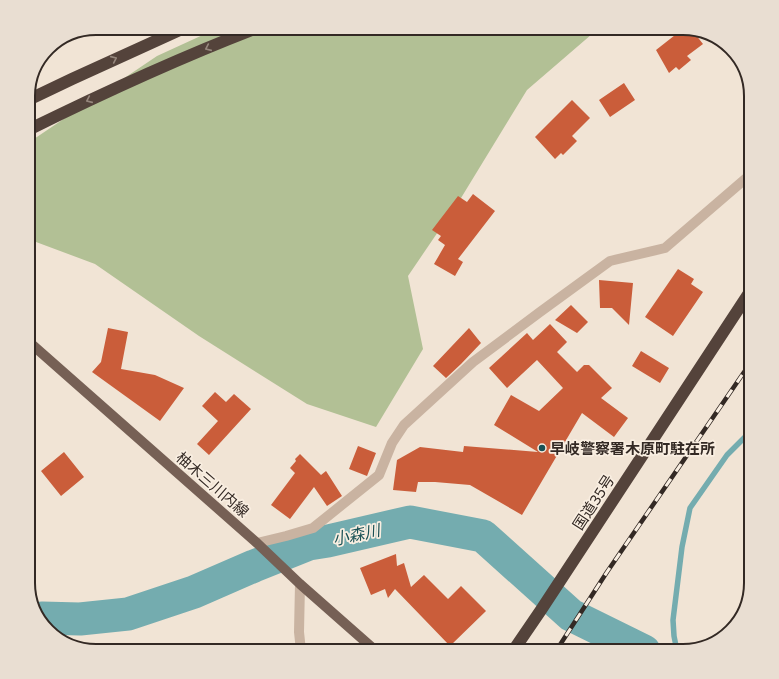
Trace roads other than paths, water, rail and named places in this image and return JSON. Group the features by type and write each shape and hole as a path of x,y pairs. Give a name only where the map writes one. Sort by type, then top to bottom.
{"highway":[{"path":"35,97 169,35"},
{"path":"35,127 91,99 239,35"},
{"name":"国道35号","path":"517,644 541,610 744,301"}],"main road":[{"name":"柚木三川内線","path":"35,347 260,546 300,584 368,644"}],"street":[{"path":"260,546 286,536 314,528 380,475 392,443 404,425 473,362 610,260 665,248 744,180"},
{"path":"300,584 300,644"}],"waterway":[{"path":"676,644 673,620 682,547 690,508 727,455 744,438"},
{"name":"小森川","path":"47,618 80,619 128,614 194,592 309,544 410,522 483,536 571,615 630,644"}],"railway":[{"path":"561,644 607,572 744,372"}],"place":[{"name":"早岐警察署木原町駐在所","path":"542,448"}]}
